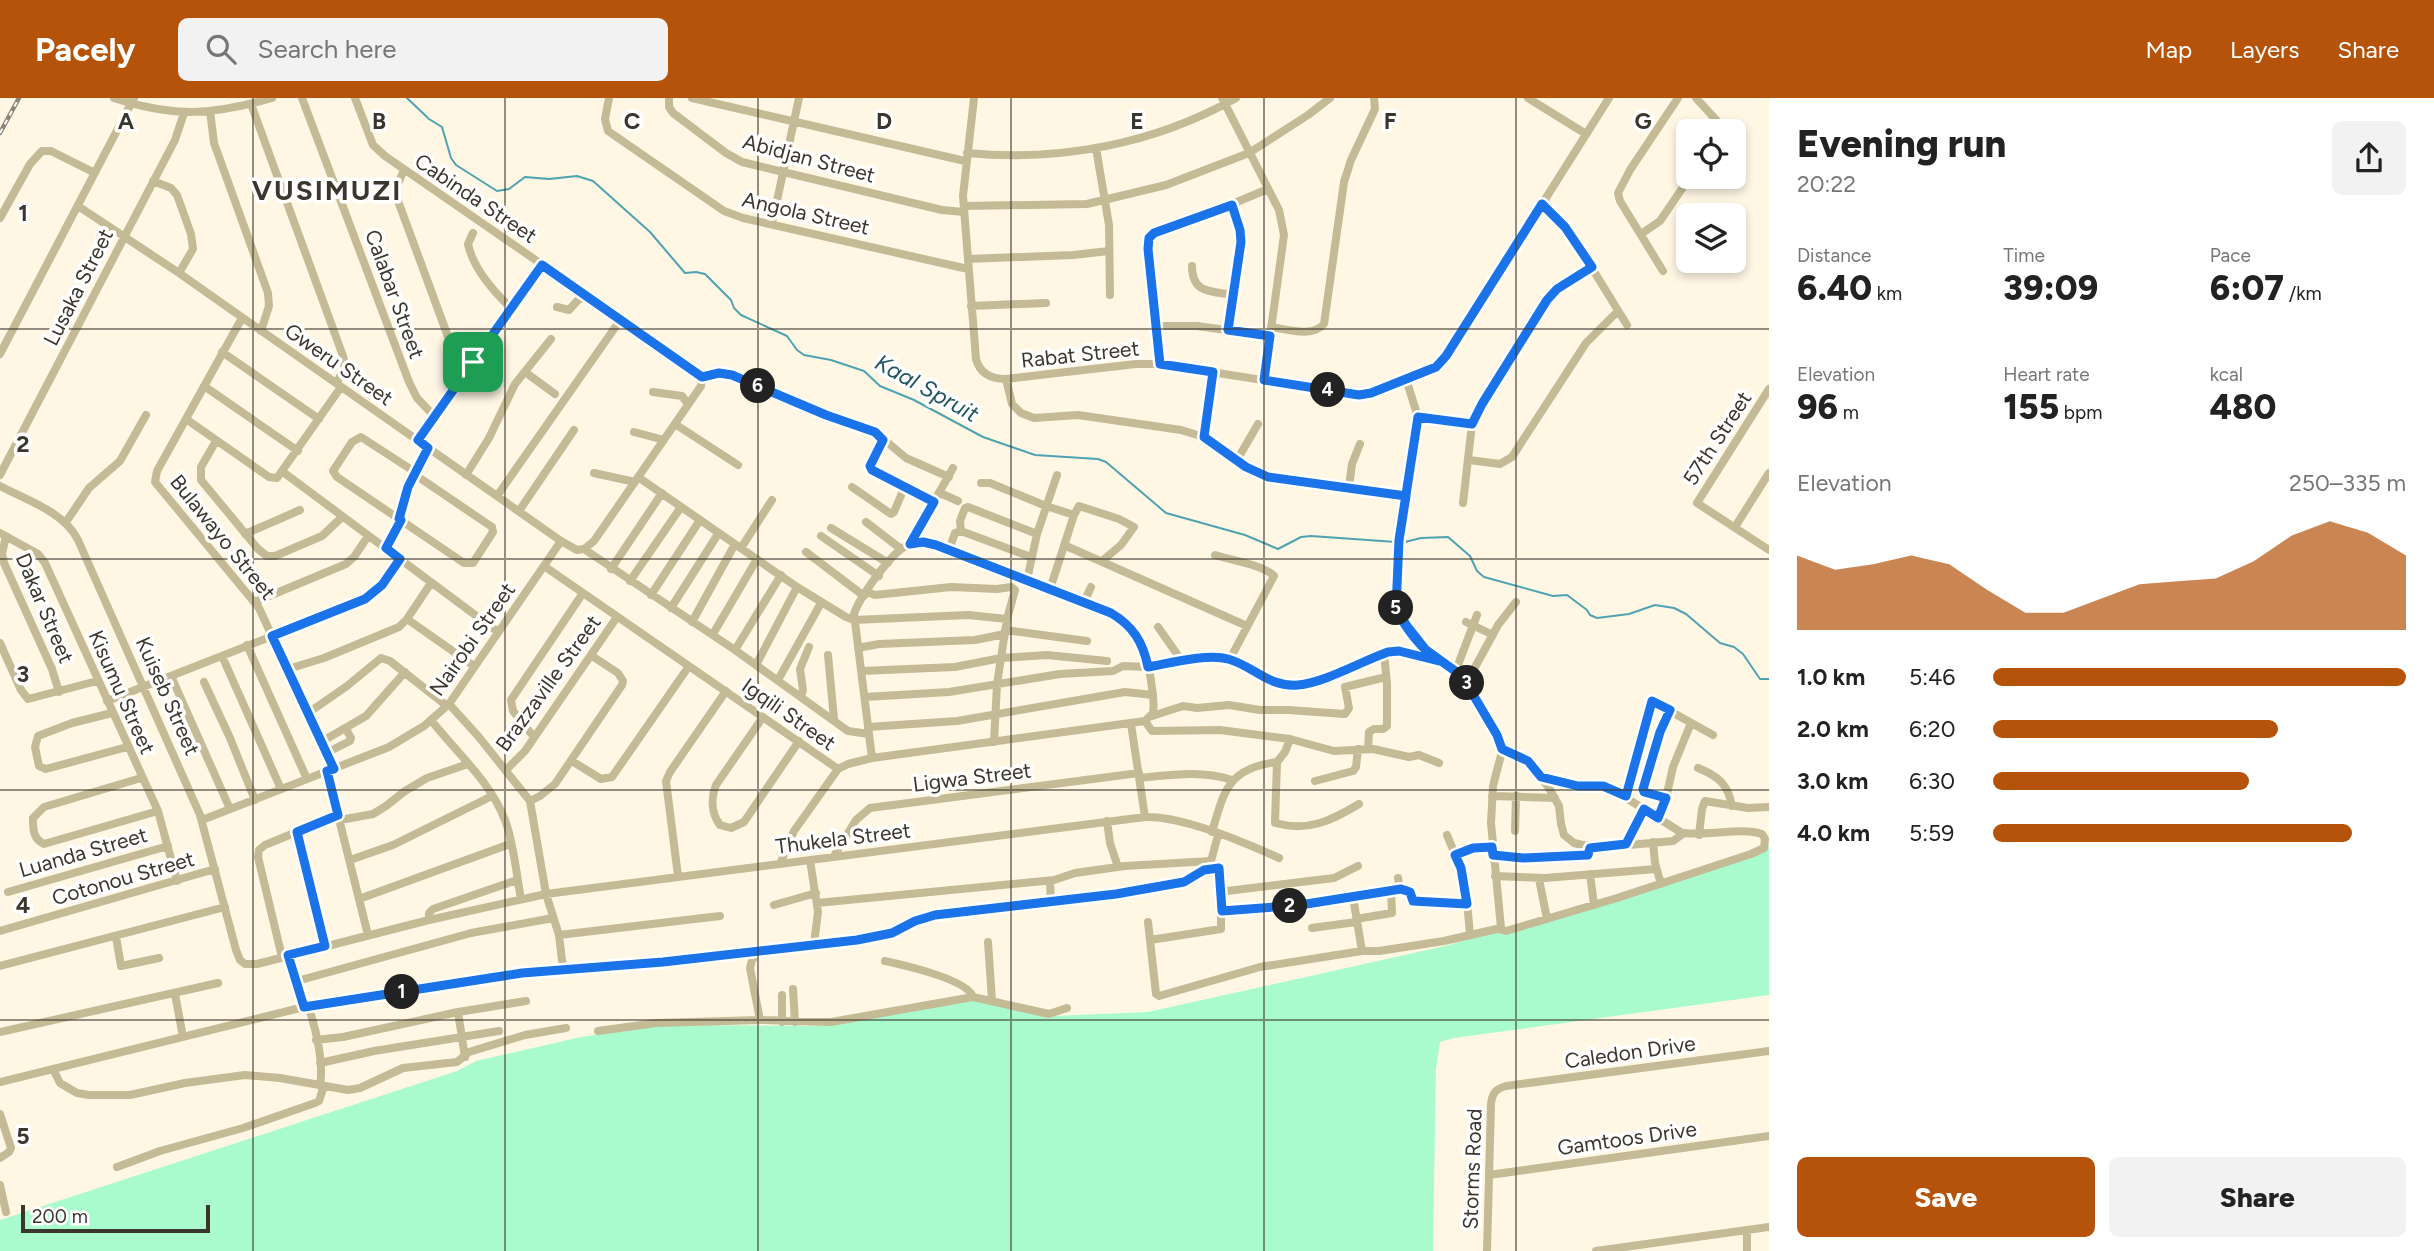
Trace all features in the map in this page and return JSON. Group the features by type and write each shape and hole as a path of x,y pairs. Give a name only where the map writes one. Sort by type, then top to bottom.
{"street":[{"path":"114,98 184,113 210,111 272,98"},
{"name":"Calabar Street","path":"302,98 413,391 435,417"},
{"name":"Cabinda Street","path":"355,98 373,145 404,170 621,319 702,379"},
{"name":"Angola Street","path":"610,98 605,119 611,133 732,215 968,264 1110,251"},
{"name":"Abidjan Street","path":"669,98 669,107 673,113 734,158 750,165 942,210 1104,200 1166,185 1249,153 1330,98"},
{"path":"692,98 966,157 1039,155 1096,148 1159,132 1224,101 1236,98"},
{"path":"772,224 799,98"},
{"path":"974,98 966,157 964,209 971,306 1046,303"},
{"path":"1157,326 1186,325 1271,331 1320,329 1324,324 1346,175 1374,113 1374,98"},
{"path":"1528,98 1542,102 1586,134"},
{"name":"Rabat Street","path":"971,306 977,364 989,376 1006,379 1136,364 1160,364 1359,395 1371,393 1432,369 1443,361 1609,98"},
{"path":"1663,271 1620,201 1620,188 1678,98"},
{"path":"1696,98 1713,119"},
{"path":"0,354 133,101"},
{"path":"1224,101 1281,217 1284,235 1264,380"},
{"path":"186,419 272,478 277,478 319,419 339,385 345,366 251,104"},
{"path":"210,111 214,144 268,293 270,306 261,331"},
{"name":"Lusaka Street","path":"0,475 175,140 184,113"},
{"path":"1096,148 1109,225 1110,295"},
{"path":"0,218 30,164 42,151 51,150 95,173"},
{"path":"404,170 397,186 398,201 450,342 473,362"},
{"path":"153,181 171,188 177,195 191,234 193,249 179,273"},
{"path":"1160,364 1149,238 1154,233 1268,189"},
{"path":"1641,234 1660,221 1682,189"},
{"path":"1542,204 1565,227 1627,325"},
{"path":"1228,330 1241,236 1232,205"},
{"name":"Gweru Street","path":"78,206 179,273 561,541 583,550 713,635 848,731 869,730"},
{"path":"473,233 468,243 472,256 494,289 512,309"},
{"path":"418,440 542,265"},
{"path":"1192,266 1194,282 1200,288 1234,295"},
{"path":"1463,503 1472,424 1482,404 1547,300 1557,289 1592,267"},
{"path":"557,307 569,310 578,300 587,296"},
{"path":"1469,460 1500,464 1512,457 1586,343 1618,311"},
{"name":"Bulawayo Street","path":"242,318 157,471 155,482 255,602 288,669 326,753 368,935"},
{"path":"497,496 621,319"},
{"path":"466,475 489,438 514,384 551,339"},
{"path":"222,352 319,419"},
{"path":"525,372 555,394"},
{"path":"1204,437 1213,372"},
{"path":"583,550 594,541 675,424 702,379 719,373 732,375 826,415 875,432 906,458 949,477"},
{"path":"1006,379 1012,404 1027,416 1039,419 1086,416 1181,430 1204,437 1253,471 1268,477 1406,496"},
{"path":"1406,379 1418,417 1399,540 1396,609 1418,641 1467,682 1502,749 1492,796 1493,851 1501,925 1499,929"},
{"path":"204,386 298,451"},
{"name":"57th Street","path":"1735,527 1698,505 1697,501 1769,389"},
{"path":"653,392 682,396 688,404"},
{"path":"0,486 66,522 89,488 120,461 146,415"},
{"path":"1418,417 1472,424"},
{"path":"675,424 738,465"},
{"path":"1237,460 1258,424"},
{"path":"519,512 574,430"},
{"path":"634,432 664,440"},
{"path":"361,437 491,525 494,530 475,561 468,565 400,519 334,474 333,468 354,440 361,437"},
{"path":"883,440 870,466 872,470 934,502"},
{"path":"216,441 201,467 201,480 264,554 275,556 322,536 342,516"},
{"path":"1349,487 1352,464 1360,444"},
{"path":"386,548 400,519 408,487 428,448"},
{"path":"910,544 953,468"},
{"path":"283,472 498,632"},
{"path":"594,473 636,480 662,494 821,603 854,620 968,615 1007,619"},
{"path":"1769,473 1735,527 1769,550"},
{"path":"1027,580 1037,534 1057,475"},
{"path":"981,483 990,483 1074,515"},
{"path":"852,488 891,514 905,486"},
{"path":"940,493 958,501"},
{"path":"611,569 662,494"},
{"path":"691,622 738,546 772,500"},
{"path":"1050,589 1078,507 1082,506 1133,526 1133,531 1121,545 1102,561"},
{"path":"630,581 681,507"},
{"path":"961,531 961,519 968,507 1037,534"},
{"path":"246,534 300,510"},
{"path":"651,595 700,520"},
{"name":"Kuiseb Street","path":"66,522 78,540 202,820 237,954 242,963"},
{"path":"866,522 901,549"},
{"path":"831,528 888,563"},
{"path":"949,550 955,533 961,531 1031,558"},
{"path":"671,608 718,534"},
{"name":"Kisumu Street","path":"3,535 42,558 158,811 177,881"},
{"name":"Dakar Street","path":"3,535 4,563 60,692"},
{"path":"255,602 346,564 368,536"},
{"path":"821,536 879,576"},
{"name":"Nairobi Street","path":"202,820 402,740 431,720 448,705 561,541"},
{"path":"872,758 854,620 857,607 901,549 910,544 929,543 1111,613 1129,626 1142,644 1148,667 1153,695 1148,719 1152,732 1211,729 1290,739 1327,750 1363,749 1409,757 1419,755 1439,764"},
{"path":"1064,545 1247,626"},
{"path":"806,552 865,594 959,586 997,589 1011,587 1015,594 1007,619 997,684 994,742"},
{"path":"1215,555 1274,574 1262,603 1230,659"},
{"path":"107,701 365,599 382,585 400,559"},
{"path":"713,635 757,559"},
{"name":"Igqili Street","path":"544,566 838,769 872,758 1131,723 1183,706 1197,708 1229,705 1260,710 1288,709 1345,714 1349,708 1345,687 1386,677"},
{"path":"735,650 781,575"},
{"path":"288,669 324,658 393,630 407,619 431,583"},
{"path":"756,665 797,587"},
{"path":"1084,602 1091,587"},
{"path":"534,737 513,711 511,700 583,593"},
{"path":"1467,682 1493,635 1516,602"},
{"path":"778,680 821,603"},
{"path":"1455,670 1469,623 1477,615"},
{"name":"Brazzaville Street","path":"506,770 525,751 617,617"},
{"path":"407,619 474,666"},
{"path":"1469,623 1493,635"},
{"path":"1158,627 1182,662"},
{"path":"858,648 879,644 975,640 1005,632 1087,641"},
{"path":"0,643 25,697 32,699 97,681"},
{"path":"247,645 307,779"},
{"path":"801,696 803,690 800,669 809,648"},
{"path":"865,697 949,692 1060,674 1113,671 1123,666 1148,667 1218,657 1230,659 1268,680 1297,685 1384,653 1399,651 1439,661"},
{"path":"1315,780 1353,771 1370,731 1385,729 1387,726 1384,653"},
{"path":"828,655 834,719"},
{"path":"861,671 955,667 1001,658 1060,655 1107,661"},
{"path":"222,656 281,789"},
{"path":"530,801 551,788 623,683 620,675 592,656"},
{"path":"308,713 347,686 379,659 388,660 448,705 530,801 546,894 559,935 563,969"},
{"path":"572,761 601,779 612,777 689,666"},
{"path":"321,742 366,716 405,672"},
{"path":"171,676 230,809"},
{"path":"204,682 255,800"},
{"path":"678,876 666,781 726,691"},
{"path":"869,730 946,722 1125,692 1153,695"},
{"path":"1626,796 1652,701 1713,735"},
{"path":"1666,798 1644,792 1643,789 1660,732 1670,710"},
{"path":"112,713 72,723 38,736 35,747 39,766 46,769 127,747"},
{"path":"764,717 713,792 715,816 720,825 731,828 744,822 799,741"},
{"path":"431,720 492,796 504,818 521,899"},
{"path":"1131,723 1145,817"},
{"path":"1658,818 1673,767 1691,723"},
{"path":"326,753 350,741 346,729"},
{"path":"1290,739 1277,762 1275,823 1297,826 1322,824 1359,804"},
{"path":"1502,749 1528,761 1541,777 1559,806 1564,835 1574,843 1590,848 1675,841 1682,833"},
{"path":"774,905 817,898 1050,881 1075,873 1118,867 1211,861 1223,797 1232,780 1249,768 1277,762"},
{"path":"117,1167 319,1101 322,1086 316,1040 297,981 285,956 258,854 262,846 339,817 373,814 432,776 468,764"},
{"path":"1698,768 1721,781 1729,793 1732,806"},
{"path":"780,864 794,831 838,769"},
{"name":"Ligwa Street","path":"834,856 856,820 870,808 1139,776 1180,773 1232,780"},
{"path":"1148,922 1156,994 1159,996 1260,967 1362,951 1396,949 1499,929 1506,931 1661,884 1763,849 1765,844 1767,835 1747,831 1699,835 1682,833 1626,796 1603,786 1578,786 1541,777"},
{"path":"141,778 44,807 33,818 35,836 44,844 158,811"},
{"path":"350,860 393,845 492,796"},
{"path":"1492,796 1555,798"},
{"path":"1515,831 1516,796"},
{"path":"1699,835 1704,802 1769,807"},
{"path":"1626,844 1644,809"},
{"name":"Thukela Street","path":"242,963 252,965 429,920 546,894 1145,817 1165,818 1215,833 1279,858"},
{"path":"1107,821 1118,867"},
{"path":"297,832 325,946"},
{"path":"1447,835 1461,868 1469,935"},
{"path":"1653,842 1656,869 1661,884"},
{"path":"359,900 510,844"},
{"name":"Luanda Street","path":"8,892 168,846"},
{"path":"1455,855 1473,848 1523,858 1586,856 1590,848"},
{"path":"810,860 817,898 818,921 814,944"},
{"path":"1219,892 1334,878 1358,866"},
{"path":"0,1082 306,1007 522,973 758,953 892,933 915,921 935,915 1051,903 1178,883 1209,868 1219,868 1221,929 1150,940"},
{"name":"Cotonou Street","path":"0,931 215,869"},
{"path":"1495,876 1539,878 1656,869"},
{"path":"1590,874 1594,905"},
{"path":"1312,928 1392,913 1398,878"},
{"path":"1539,878 1547,919"},
{"path":"429,920 429,913 433,909 517,880"},
{"path":"1050,881 1051,903"},
{"path":"1222,911 1300,905 1396,889 1410,892 1413,901 1467,904"},
{"path":"1353,897 1362,951"},
{"path":"0,966 225,907"},
{"path":"559,935 720,916"},
{"path":"297,981 479,931 553,918"},
{"path":"116,937 121,966 159,958"},
{"path":"988,942 992,1000"},
{"path":"758,953 750,968 760,1020"},
{"path":"885,961 955,982 970,990 973,997"},
{"path":"0,1031 218,983"},
{"path":"793,989 796,1022"},
{"path":"175,994 183,1037"},
{"path":"782,995 782,1022"},
{"path":"598,1031 656,1023 760,1020 831,1022 973,997 1049,1013 1067,1007"},
{"path":"316,1040 526,1001"},
{"path":"458,1012 465,1057"},
{"path":"53,1069 60,1083 77,1093 89,1095 130,1095 171,1085 245,1075 354,1090 403,1068 457,1062 469,1052 525,1035 566,1028"},
{"path":"320,1063 499,1031"},
{"name":"Caledon Drive","path":"1496,1090 1506,1086 1769,1051"},
{"name":"Storms Road","path":"1487,1251 1491,1104 1496,1090"},
{"path":"0,1114 11,1150 0,1158"},
{"name":"Gamtoos Drive","path":"1489,1174 1769,1136"},
{"path":"0,1185 6,1212"},
{"path":"1596,1251 1769,1227"},
{"path":"1747,1230 1747,1251"}],"green space":[{"path":"1769,845 1769,995 1440,1042 1436,1068 1433,1251 0,1251 0,1220 457,1071 476,1061 581,1037 664,1025 828,1026 990,996 1053,1016 1148,1012 1445,946 1570,911"}],"waterway":[{"name":"Kaal Spruit","path":"407,98 429,119 442,127 451,158 456,165 497,191 509,189 525,177 549,179 577,176 593,181 650,232 685,273 705,274 731,300 741,315 787,336 804,355 831,360 864,371 880,386 914,400 983,437 1035,455 1098,459 1106,462 1166,513 1245,535 1278,549 1301,537 1311,536 1396,542"},
{"name":"Kaal Spruit","path":"1401,543 1421,538 1448,537 1470,556 1477,571 1484,577 1553,596 1567,595 1597,618 1629,614 1655,605 1674,608 1686,614 1720,643 1734,647 1743,654 1760,679 1769,679"}],"railway":[{"path":"0,133 19,98"}],"district":[{"name":"VUSIMUZI","path":"327,190"}],"route":[{"path":"473,362 418,440 428,448 408,487 399,519 401,520 386,548 400,559 382,585 359,602 272,636 334,769 327,771 338,815 297,832 325,946 288,955 304,1007 522,973 758,953 857,940 899,931 915,921 935,915 1116,894 1178,883 1209,868 1219,868 1222,911 1300,905 1401,889 1408,890 1413,901 1467,904 1461,868 1455,855 1481,847 1492,847 1493,855 1513,857 1588,855 1590,848 1626,844 1644,809 1658,818 1661,813 1666,798 1644,792 1643,789 1660,732 1670,710 1652,701 1626,796 1603,786 1578,786 1541,777 1528,761 1502,749 1467,682 1454,668 1439,661 1426,650 1396,609 1399,568 1399,540 1406,496 1418,417 1472,424 1547,300 1557,289 1592,267 1565,227 1542,204 1440,365 1382,389 1359,395 1264,380 1270,336 1228,330 1241,242 1232,205 1154,233 1149,238 1160,364 1213,372 1204,437 1246,467 1268,477 1406,496 1399,540 1396,609 1418,641 1426,650 1433,657 1439,661 1406,652 1388,652 1297,685 1268,680 1230,659 1218,657 1148,667 1139,638 1129,626 1111,613 936,545 923,542 910,544 934,502 881,472 872,470 870,466 883,440 875,432 826,415 732,375 719,373 702,377 542,265 473,362"}]}
